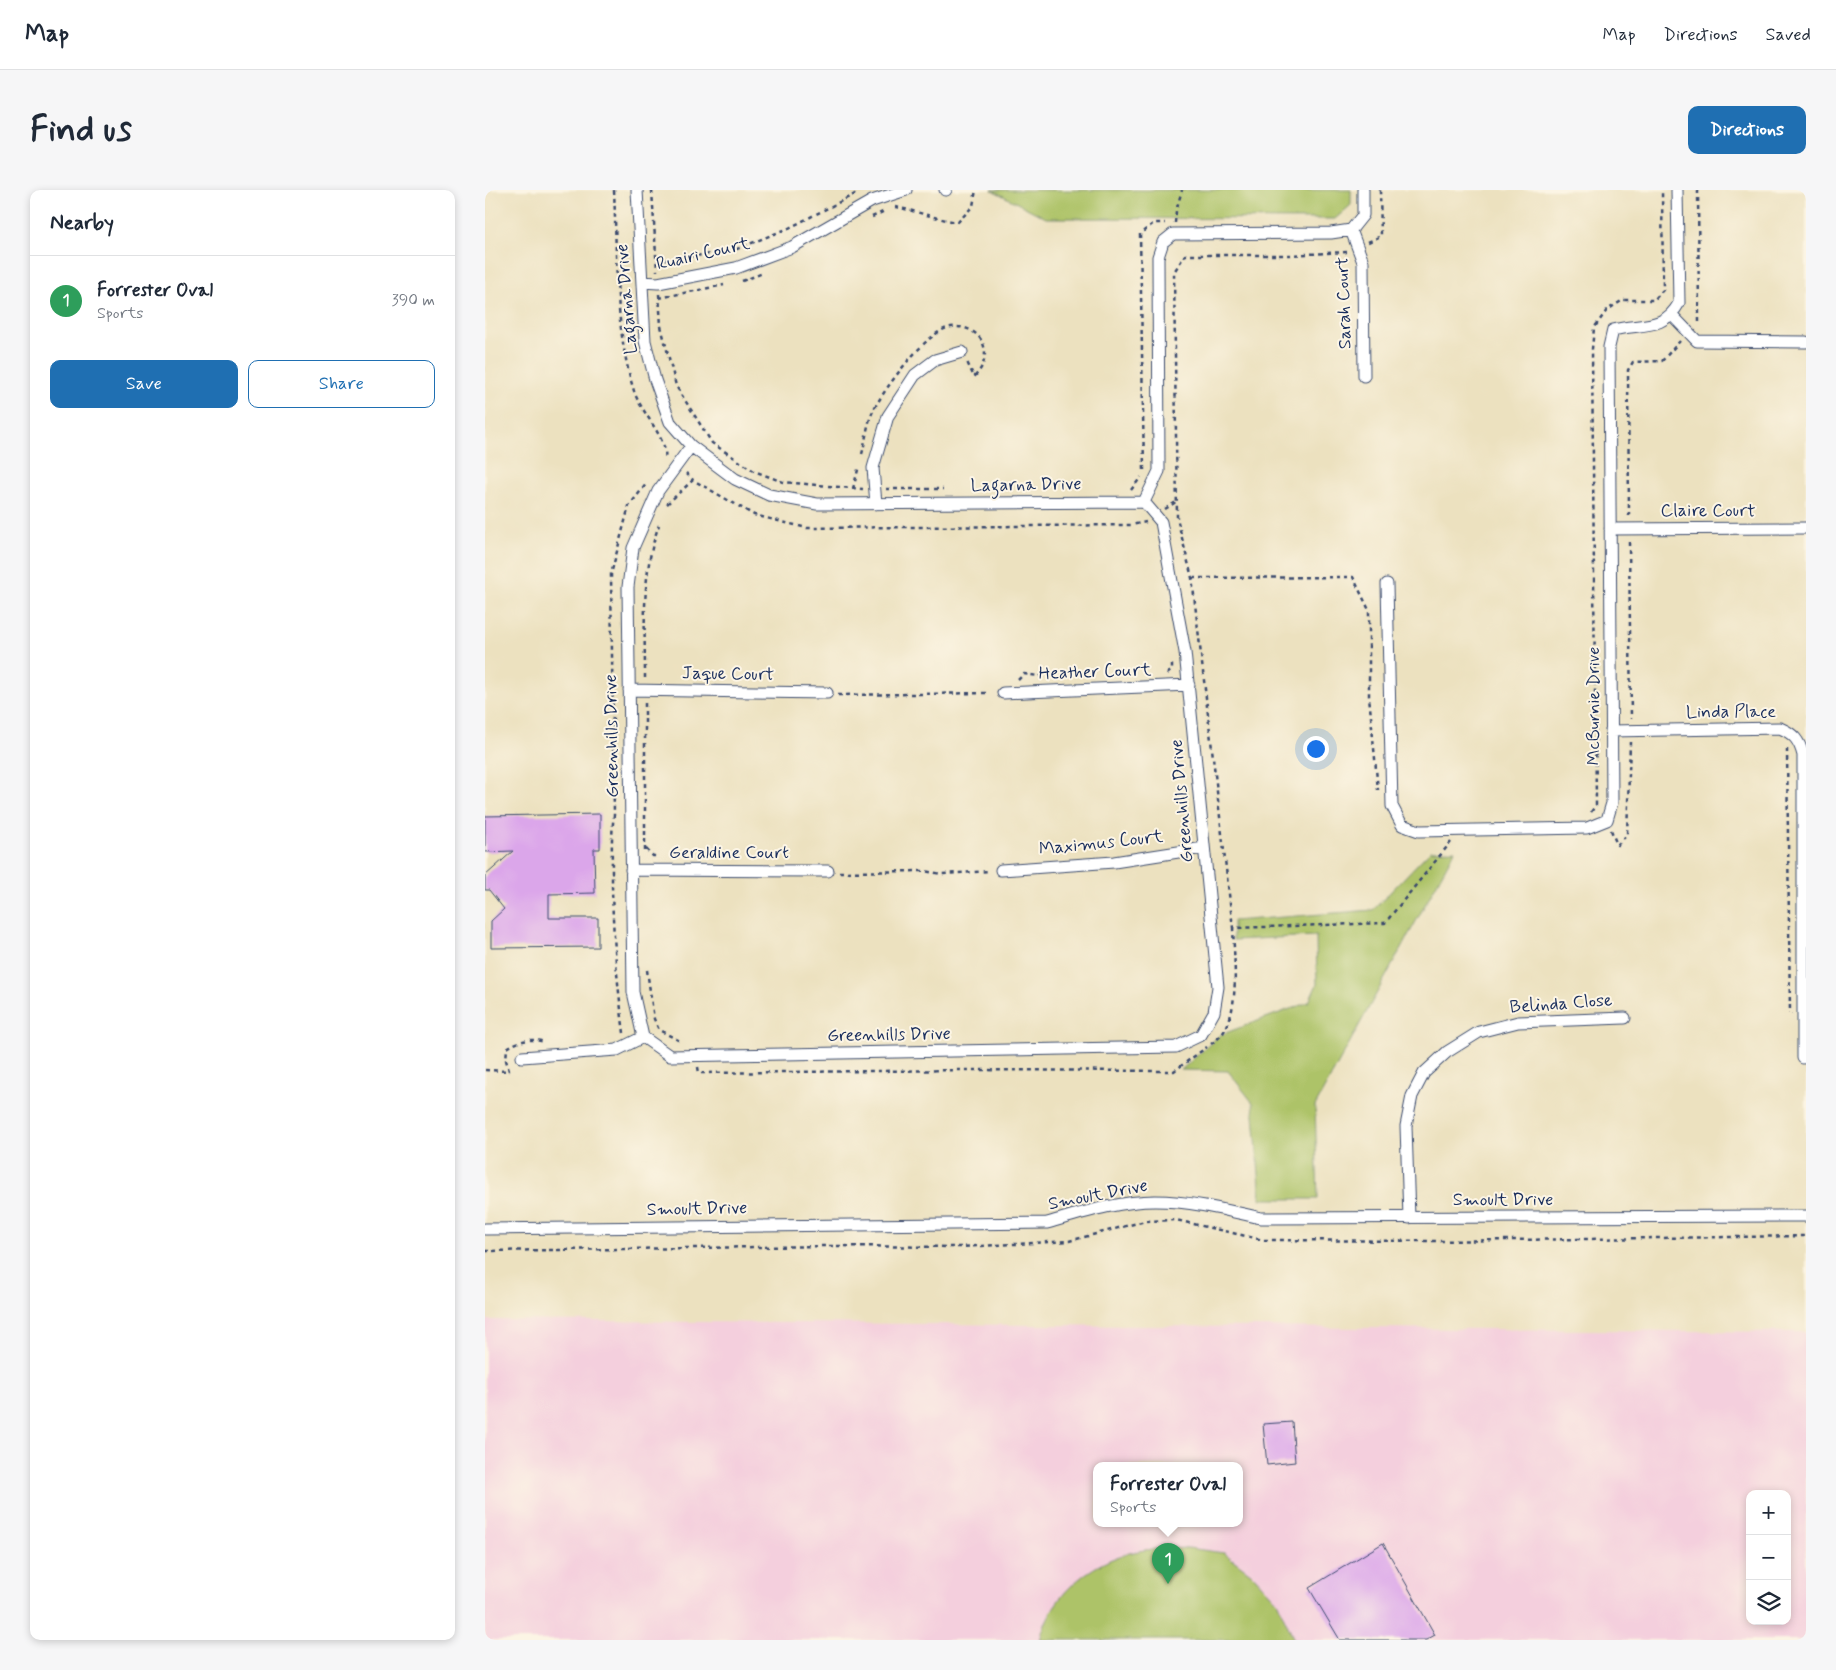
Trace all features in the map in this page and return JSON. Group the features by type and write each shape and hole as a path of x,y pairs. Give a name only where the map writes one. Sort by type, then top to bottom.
{"street":[{"name":"Lagarna Drive","path":"637,190 645,341 655,380 670,422 691,446 735,479 769,495 817,504 1144,502"},
{"name":"Ruairi Court","path":"642,282 658,283 736,268 792,247 872,201 906,190"},
{"path":"1144,502 1159,472 1158,257 1163,242 1173,234 1331,233 1351,230 1363,214 1363,190"},
{"path":"1677,190 1679,303 1672,315 1697,341 1806,342"},
{"name":"Sarah Court","path":"1351,230 1359,246 1363,262 1363,376"},
{"name":"McBurnie Drive","path":"1607,820 1612,802 1609,347 1613,330 1627,326 1653,324 1672,315"},
{"path":"876,504 873,468 889,416 915,375 935,360 963,352"},
{"name":"Greenhills Drive","path":"691,446 659,491 633,548 628,587 633,992 643,1037 670,1056 1176,1047 1201,1035 1214,1012 1218,987 1189,685 1185,652 1161,522 1144,502"},
{"name":"Claire Court","path":"1610,530 1806,528"},
{"path":"1387,584 1392,806 1402,825 1419,831 1587,828 1607,820"},
{"name":"Heather Court","path":"1003,693 1189,685"},
{"name":"Jaque Court","path":"629,690 827,693"},
{"name":"Linda Place","path":"1611,730 1631,725 1779,728 1800,742 1803,755 1803,1058"},
{"name":"Maximus Court","path":"1001,870 1114,862 1204,848"},
{"name":"Geraldine Court","path":"631,870 828,871"},
{"name":"Belinda Close","path":"1409,1218 1406,1126 1412,1096 1424,1073 1447,1052 1479,1032 1518,1022 1625,1018"},
{"path":"523,1057 617,1050 643,1037"},
{"name":"Smoult Drive","path":"485,1229 1047,1223 1097,1209 1155,1201 1209,1206 1261,1218 1806,1216"}],"path":[{"path":"614,190 624,352 634,393 664,444 666,457 661,464"},
{"path":"652,190 661,326 676,386 712,443 754,471 783,482 848,489 944,489"},
{"path":"657,261 732,251 789,228 863,190"},
{"path":"871,218 895,207 924,213 938,219 958,222 973,206 976,190"},
{"path":"1175,224 1176,211 1182,190"},
{"path":"646,968 654,1019 659,1030 681,1042 695,1043 699,1074 967,1070 1174,1071 1223,1034 1231,1016 1234,968 1233,928 1192,578 1177,518 1174,272 1185,255 1344,254 1381,236 1380,190"},
{"path":"1588,818 1596,805 1592,349 1594,328 1607,310 1623,300 1654,300 1663,290 1662,190"},
{"path":"1607,820 1617,845 1627,835 1631,725 1628,370 1633,362 1661,361 1680,341 1699,330 1698,190"},
{"path":"1121,490 1131,490 1145,472 1140,234 1155,223 1184,224"},
{"path":"739,281 765,272"},
{"path":"659,298 731,283"},
{"path":"621,1038 625,1033 618,994 612,900 611,833 614,815 611,574 629,506 650,478"},
{"path":"666,505 693,480 753,516 807,528 1131,525 1143,524 1176,502"},
{"path":"644,870 646,849 646,576 653,540 659,523"},
{"path":"1192,578 1353,576 1369,610 1369,696 1378,792"},
{"path":"1185,652 1201,651"},
{"path":"1165,675 1172,670 1172,662"},
{"path":"645,671 650,675"},
{"path":"827,693 892,695 1003,693 1024,674 1035,677 1053,677"},
{"path":"1631,725 1640,720"},
{"path":"1786,731 1789,1014 1803,1014"},
{"path":"1233,928 1385,923 1451,842 1452,830"},
{"path":"646,849 653,856 663,856"},
{"path":"828,871 867,873 924,871 941,874 1001,870"},
{"path":"485,1070 509,1070 506,1060 507,1048 519,1040 534,1039 545,1042"},
{"path":"485,1251 829,1246 961,1247 1069,1241 1145,1220 1176,1220 1263,1240 1436,1241 1806,1236"}],"shaded area":[{"path":"485,1320 1806,1332 1806,1640 485,1640"}],"green space":[{"path":"992,190 1351,190 1351,205 1335,219 1046,218"},
{"path":"1455,850 1315,1106 1318,1199 1261,1199 1253,1103 1228,1071 1181,1070 1220,1035 1309,1002 1317,984 1316,936 1233,940 1233,921 1373,910 1430,851"},
{"path":"1188,1548 1224,1553 1252,1574 1277,1601 1294,1640 1040,1640 1054,1607 1065,1592 1094,1568 1127,1554 1150,1549"}],"building":[{"path":"600,814 600,849 594,849 595,893 549,894 549,918 598,918 598,947 491,948 491,921 504,909 489,890 485,890 485,876 513,851 485,852 485,816"},
{"path":"1292,1422 1295,1462 1267,1465 1263,1424"},
{"path":"1383,1543 1435,1635 1426,1640 1340,1640 1309,1588"}],"place":[{"name":"Forrester Oval","path":"1168,1584"}]}
